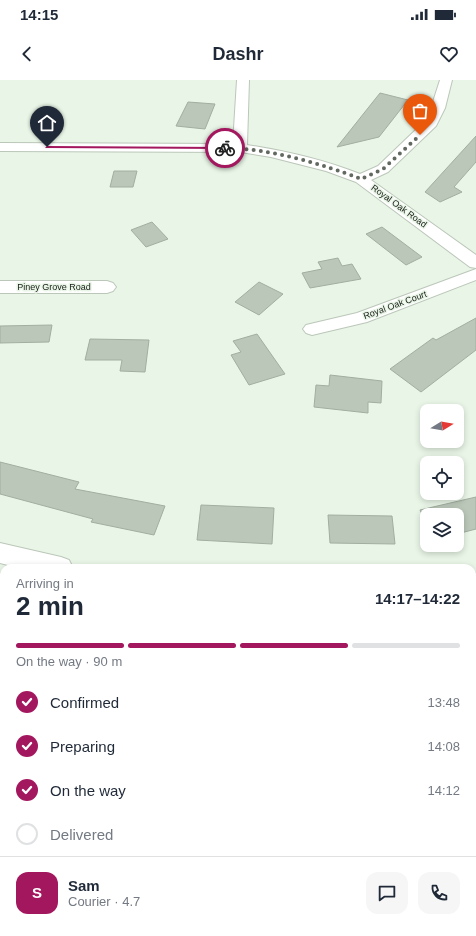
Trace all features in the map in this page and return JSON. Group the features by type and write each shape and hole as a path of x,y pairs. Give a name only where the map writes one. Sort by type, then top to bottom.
{"street":[{"path":"240,148 243,80"},
{"path":"361,179 383,169 431,123 438,108 446,80"},
{"name":"Royal Oak Road","path":"0,147 240,148 271,153 331,168 361,179 476,263"},
{"name":"Royal Oak Court","path":"312,329 361,318 476,274"},
{"name":"Piney Grove Road","path":"0,287 107,287"},
{"path":"0,553 44,564"}],"building":[{"path":"380,93 408,100 379,137 337,147"},
{"path":"188,102 215,104 205,129 176,126"},
{"path":"476,136 476,162 454,187 462,192 440,202 425,192"},
{"path":"114,171 137,171 133,187 110,187"},
{"path":"152,222 168,239 146,247 131,230"},
{"path":"382,227 422,257 406,265 366,234"},
{"path":"338,258 342,266 352,264 361,279 310,288 302,273 322,269 318,262"},
{"path":"259,282 283,294 259,315 235,302"},
{"path":"476,318 476,350 421,392 390,369 433,338 436,340"},
{"path":"52,325 49,342 0,343 0,326"},
{"path":"257,334 285,374 249,385 231,355 241,352 233,341"},
{"path":"90,339 149,340 145,372 120,371 122,360 85,360"},
{"path":"330,375 382,381 381,403 368,402 368,413 314,407 316,385 329,386"},
{"path":"0,462 79,482 75,489 165,506 154,535 91,522 93,519 0,494"},
{"path":"476,497 476,529 464,532 464,508 429,508 464,500"},
{"path":"201,505 274,508 272,544 197,540"},
{"path":"328,515 392,516 395,544 330,543"}],"way so far":[{"path":"225,148 240,148 271,153 331,168 361,179 383,169 420,135"}],"route":[{"path":"47,147 225,148"}]}
